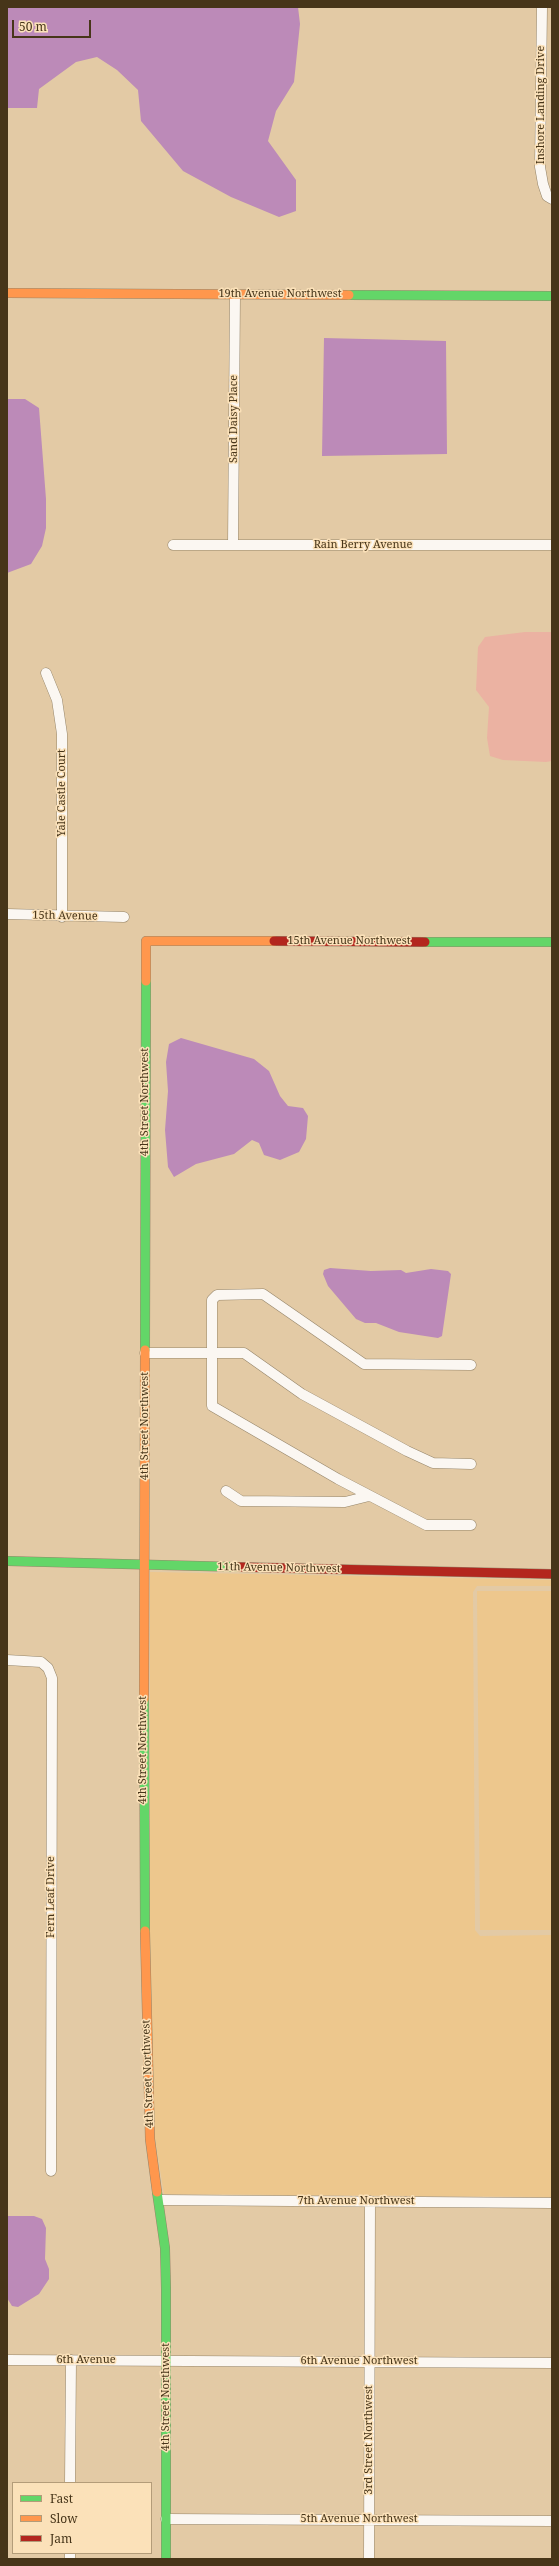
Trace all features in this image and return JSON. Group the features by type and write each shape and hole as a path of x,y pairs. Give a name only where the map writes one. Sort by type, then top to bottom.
{"street":[{"name":"Inshore Landing Drive","path":"542,7 540,167 547,196 552,199"},
{"name":"19th Avenue Northwest","path":"7,293 552,296"},
{"name":"Sand Daisy Place","path":"233,545 235,294"},
{"name":"Rain Berry Avenue","path":"173,545 552,545"},
{"name":"Yale Castle Court","path":"46,673 57,700 62,734 62,916"},
{"name":"15th Avenue","path":"7,914 124,917"},
{"name":"15th Avenue Northwest","path":"146,941 552,942"},
{"name":"4th Street Northwest","path":"146,941 143,1847 145,1995 150,2139 160,2200 165,2248 166,2559"},
{"path":"471,1526 426,1526 369,1496 212,1406 212,1300 217,1295 263,1294 364,1364 472,1365"},
{"path":"145,1353 244,1353 316,1403 433,1463 471,1464"},
{"path":"226,1491 241,1501 345,1502 369,1496"},
{"name":"11th Avenue Northwest","path":"7,1561 145,1566 552,1574"},
{"name":"Fern Leaf Drive","path":"7,1660 41,1662 48,1668 52,1678 51,2171"},
{"name":"7th Avenue Northwest","path":"160,2200 552,2203"},
{"name":"3rd Street Northwest","path":"369,2559 370,2201"},
{"name":"6th Avenue","path":"7,2360 166,2360"},
{"path":"70,2482 71,2360"},
{"name":"6th Avenue Northwest","path":"166,2360 552,2363"},
{"name":"5th Avenue Northwest","path":"166,2519 552,2521"}],"shaded area":[{"path":"7,7 298,7 300,24 294,82 276,111 268,141 296,180 296,211 279,217 231,197 183,171 141,121 138,90 117,70 97,57 76,62 39,89 37,108 7,108"},
{"path":"324,338 446,341 447,454 322,456"},
{"path":"7,399 25,399 39,408 46,499 46,528 42,546 31,564 7,573"},
{"path":"525,632 552,632 552,761 503,760 490,756 487,738 489,707 476,690 478,647 485,637"},
{"path":"181,1038 254,1059 269,1071 280,1096 288,1106 303,1108 308,1116 306,1139 299,1152 280,1160 264,1155 259,1143 252,1140 234,1154 196,1164 174,1177 168,1167 165,1130 168,1091 166,1062 169,1044"},
{"path":"330,1268 371,1271 401,1270 406,1273 431,1269 448,1271 451,1274 442,1336 438,1338 399,1332 376,1323 365,1323 356,1319 328,1286 323,1274 324,1270"},
{"path":"150,1572 552,1580 552,1586 477,1586 473,1592 475,1930 480,1936 552,1935 552,2197 164,2194 155,2138 150,1995"},
{"path":"477,1591 552,1591 552,1930 480,1930"},
{"path":"7,2216 34,2216 42,2219 46,2228 45,2259 49,2269 49,2279 39,2294 18,2307 12,2306 7,2298"}],"traffic: fast":[{"path":"349,295 552,296"},
{"path":"425,942 552,942"},
{"path":"145,1350 146,981"},
{"path":"7,1561 238,1567"},
{"path":"144,1699 145,1931"},
{"path":"157,2192 165,2248 166,2559"}],"traffic: slow":[{"path":"7,293 349,295"},
{"path":"146,981 146,941 274,941"},
{"path":"144,1699 145,1350"},
{"path":"145,1931 150,2139 157,2192"}],"traffic: jam":[{"path":"274,941 425,942"},
{"path":"238,1567 552,1574"}]}
